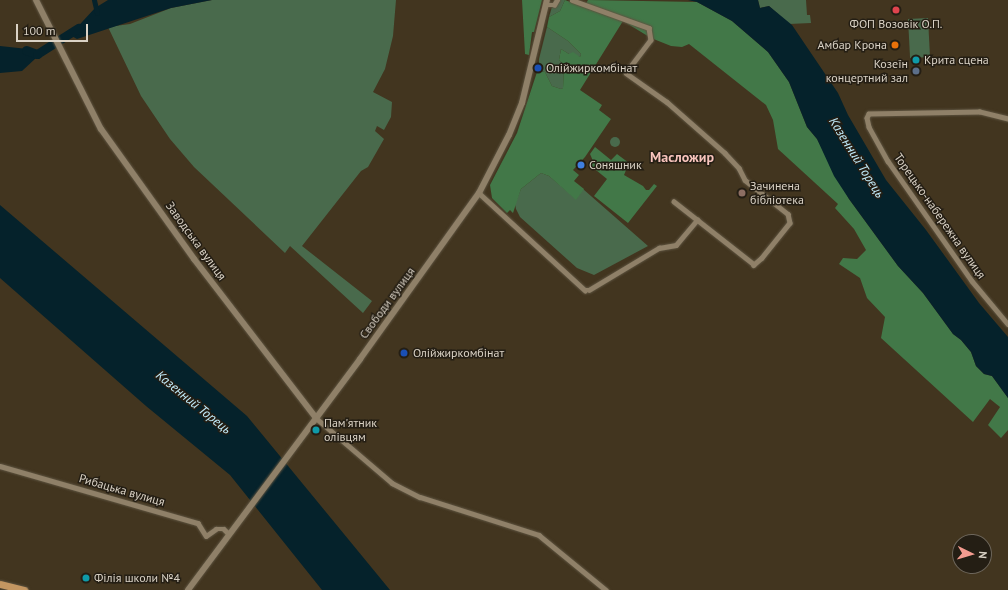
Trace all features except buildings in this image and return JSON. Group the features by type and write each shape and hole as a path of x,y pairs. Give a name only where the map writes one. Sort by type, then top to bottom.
{"main road":[{"name":"Заводська вулиця","path":"36,0 101,129 194,259 316,418"},
{"name":"Свободи вулиця","path":"188,590 360,359 479,193 509,135 522,102 546,2"},
{"path":"0,584 24,590"}],"street":[{"path":"546,2 554,5 557,0"},
{"path":"572,0 629,19 651,31 651,40 626,73 667,102 724,153 738,168 743,178 788,214 790,223 754,265 674,202"},
{"name":"Торецько-набережна вулиця","path":"1008,119 980,112 869,114 869,127 888,161 972,281 1008,324"},
{"path":"479,193 589,290 659,248 676,245 696,220"},
{"path":"316,418 392,483 420,497 539,535 606,590"},
{"name":"Рибацька вулиця","path":"0,466 198,523 206,536 216,529 224,529 229,534"}],"green space":[{"path":"212,0 396,0 393,36 385,69 373,92 392,102 391,117 384,130 377,126 375,131 384,139 368,167 361,171 302,246 372,301 363,313 290,246 285,253 194,167 170,139 141,96 108,27 130,24 171,8"},
{"path":"522,0 542,0 534,32 532,32 529,55 525,54"},
{"path":"554,0 565,0 560,11 549,17"},
{"path":"565,0 584,7 588,0 697,2 732,21 768,52 789,82 807,127 817,139 849,199 898,266 923,293 953,334 961,340 971,352 976,366 984,374 992,376 1008,398 1008,430 1001,438 988,425 1000,407 990,399 973,422 881,338 885,317 867,298 860,278 839,264 843,258 857,259 866,250 854,229 835,208 838,204 778,149 773,120 766,105 689,44 682,47 671,46 651,38 623,21 580,90 602,105 599,110 611,119 585,157 573,170 579,175 574,181 584,189 576,200 549,176 541,173 521,189 513,213 510,210 507,213 492,198 490,185 517,133 537,72 545,72 552,86 561,89 563,88 564,65 559,60 561,49 569,54 573,52 580,57 581,54 568,41 547,27 549,17 560,11"},
{"path":"758,0 806,0 807,15 810,15 811,23 789,24 769,6 760,8"},
{"path":"928,18 930,57 910,58 908,19"},
{"path":"547,27 568,41 581,54 580,57 569,54 561,49 559,60 564,65 563,88 561,89 552,86 545,72 539,71 539,59"},
{"path":"615,137 620,142 615,147 610,142"},
{"path":"595,147 611,160 617,154 629,163 624,175 643,186 646,190 649,190 654,184 657,186 628,223 594,196 607,179 591,166 593,161 590,154"},
{"path":"541,173 549,176 576,199 583,189 648,246 594,275 577,268 520,217 516,209 515,204 521,189"}],"water":[{"path":"108,0 212,0 171,8 77,39 70,35 95,8"},
{"path":"688,0 758,0 760,8 769,6 792,25 838,93 848,115 886,180 926,230 979,303 1008,337 1008,398 992,376 984,374 976,366 971,352 961,340 953,334 923,293 898,266 849,199 834,176 817,139 807,127 789,82 768,52 732,21 697,2"},
{"path":"0,46 37,50 36,58 22,71 0,73"},
{"path":"0,205 247,416 390,590 322,590 230,475 146,406 0,278"}],"waterway":[{"path":"94,0 97,13"},
{"name":"Казенний Торець","path":"26,50 37,54 78,28"}],"place":[{"name":"ФОП Возовік О.П.","path":"896,10"},
{"name":"Амбар Крона","path":"895,45"},
{"name":"Крита сцена","path":"916,60"},
{"name":"Олійжиркомбінат","path":"538,68"},
{"name":"Козеїн концертний зал","path":"916,71"},
{"name":"Соняшник","path":"581,165"},
{"name":"Зачинена бібліотека","path":"742,193"},
{"name":"Олійжиркомбiнат","path":"404,353"},
{"name":"Пам'ятник олівцям","path":"316,430"},
{"name":"Філія школи №4","path":"86,578"}],"district":[{"name":"Масложир","path":"682,157"}]}
